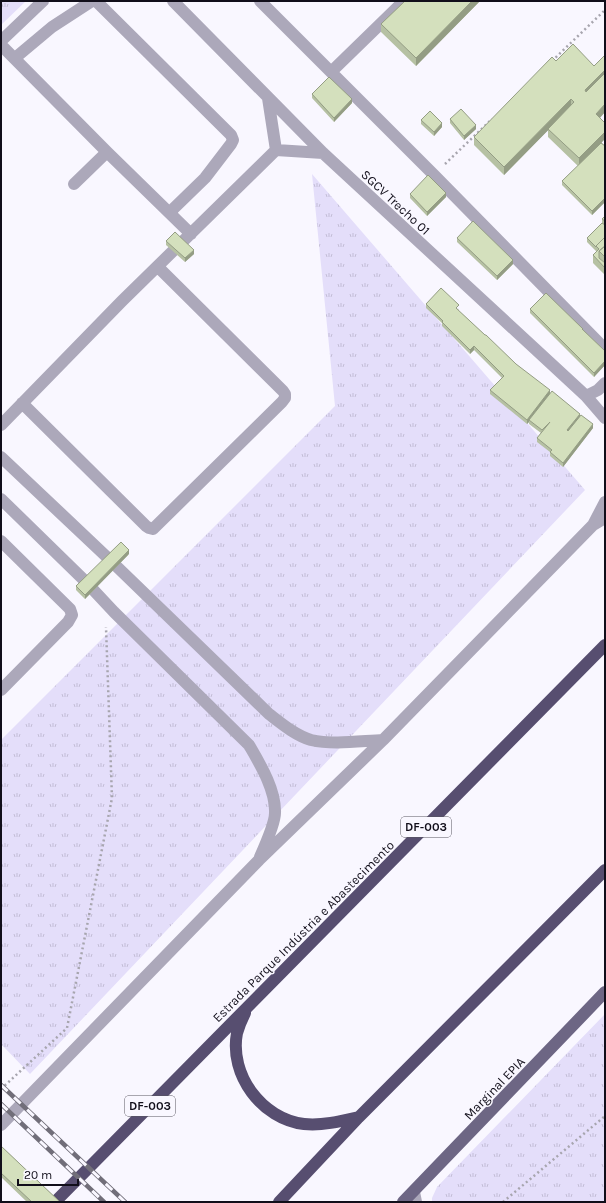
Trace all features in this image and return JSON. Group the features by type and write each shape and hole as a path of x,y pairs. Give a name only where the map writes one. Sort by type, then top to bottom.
{"highway":[{"name":"Estrada Parque Indústria e Abastecimento","path":"55,1202 605,644"},
{"path":"279,1202 359,1118 605,870"},
{"path":"246,1009 237,1033 237,1058 244,1082 260,1103 280,1117 304,1124 330,1123 359,1118"}],"main road":[{"name":"Marginal EPIA","path":"403,1202 415,1197 605,992"}],"street":[{"path":"1,40 43,1"},
{"path":"15,58 52,27 92,1"},
{"path":"96,1 231,135 233,140 232,144 205,178 170,212"},
{"name":"SGCV Trecho 01","path":"173,1 323,153 586,396 605,418"},
{"path":"260,1 605,349"},
{"path":"331,72 404,1"},
{"path":"1,45 106,152 170,212 191,234"},
{"path":"268,98 276,150"},
{"path":"1,425 122,301 276,150 323,153"},
{"path":"74,184 106,152"},
{"path":"22,403 146,526 153,529 285,398 283,390 158,267"},
{"path":"586,396 598,390 605,383"},
{"path":"1,456 268,714 291,731 311,740 333,742 383,740"},
{"path":"1,500 249,745 263,768 272,792 276,814 259,860"},
{"path":"593,525 605,502"},
{"path":"1,1125 259,860 383,740 593,525 605,518"},
{"path":"1,541 70,609 72,615 68,622 1,690"}],"path":[{"path":"548,65 605,10"},
{"path":"434,175 497,114"},
{"path":"1,1089 68,1028 112,798 106,625 114,612"},
{"path":"503,1202 605,1116"}],"green space":[{"path":"1,1 26,1 1,25"},
{"path":"312,174 585,490 30,1074 1,1044 1,740 335,406"},
{"path":"605,1014 605,1202 432,1202 432,1198 437,1187"}],"building":[{"path":"405,1 472,1 416,58 381,24"},
{"path":"573,44 594,66 605,55 605,70 585,90 586,92 605,73 605,104 596,114 605,123 605,132 579,158 548,129 574,102 571,99 504,167 474,137 552,57 556,61"},
{"path":"329,77 352,99 334,118 312,94"},
{"path":"461,109 476,125 464,136 450,119"},
{"path":"430,111 442,123 434,132 421,120"},
{"path":"601,143 605,146 605,198 592,211 562,181"},
{"path":"428,175 446,193 427,212 410,194"},
{"path":"473,221 513,260 497,276 457,238"},
{"path":"602,223 605,225 605,237 596,247 587,238"},
{"path":"175,232 194,250 185,258 166,241"},
{"path":"605,237 605,246 599,251 599,258 605,263 605,268 593,255 599,249 596,246"},
{"path":"605,246 605,257 599,251"},
{"path":"441,288 459,305 456,308 516,364 550,390 527,420 490,390 504,376 474,346 470,350 426,304"},
{"path":"546,293 605,351 605,361 594,373 530,309"},
{"path":"552,391 580,414 567,430 568,431 581,415 593,424 563,463 550,452 552,450 537,438 550,422 542,430 529,420"},
{"path":"121,542 129,550 85,595 76,586"},
{"path":"1,1146 60,1202 32,1202 1,1173"}],"railway":[{"path":"1,1085 125,1202"},
{"path":"1,1104 104,1202"}]}
